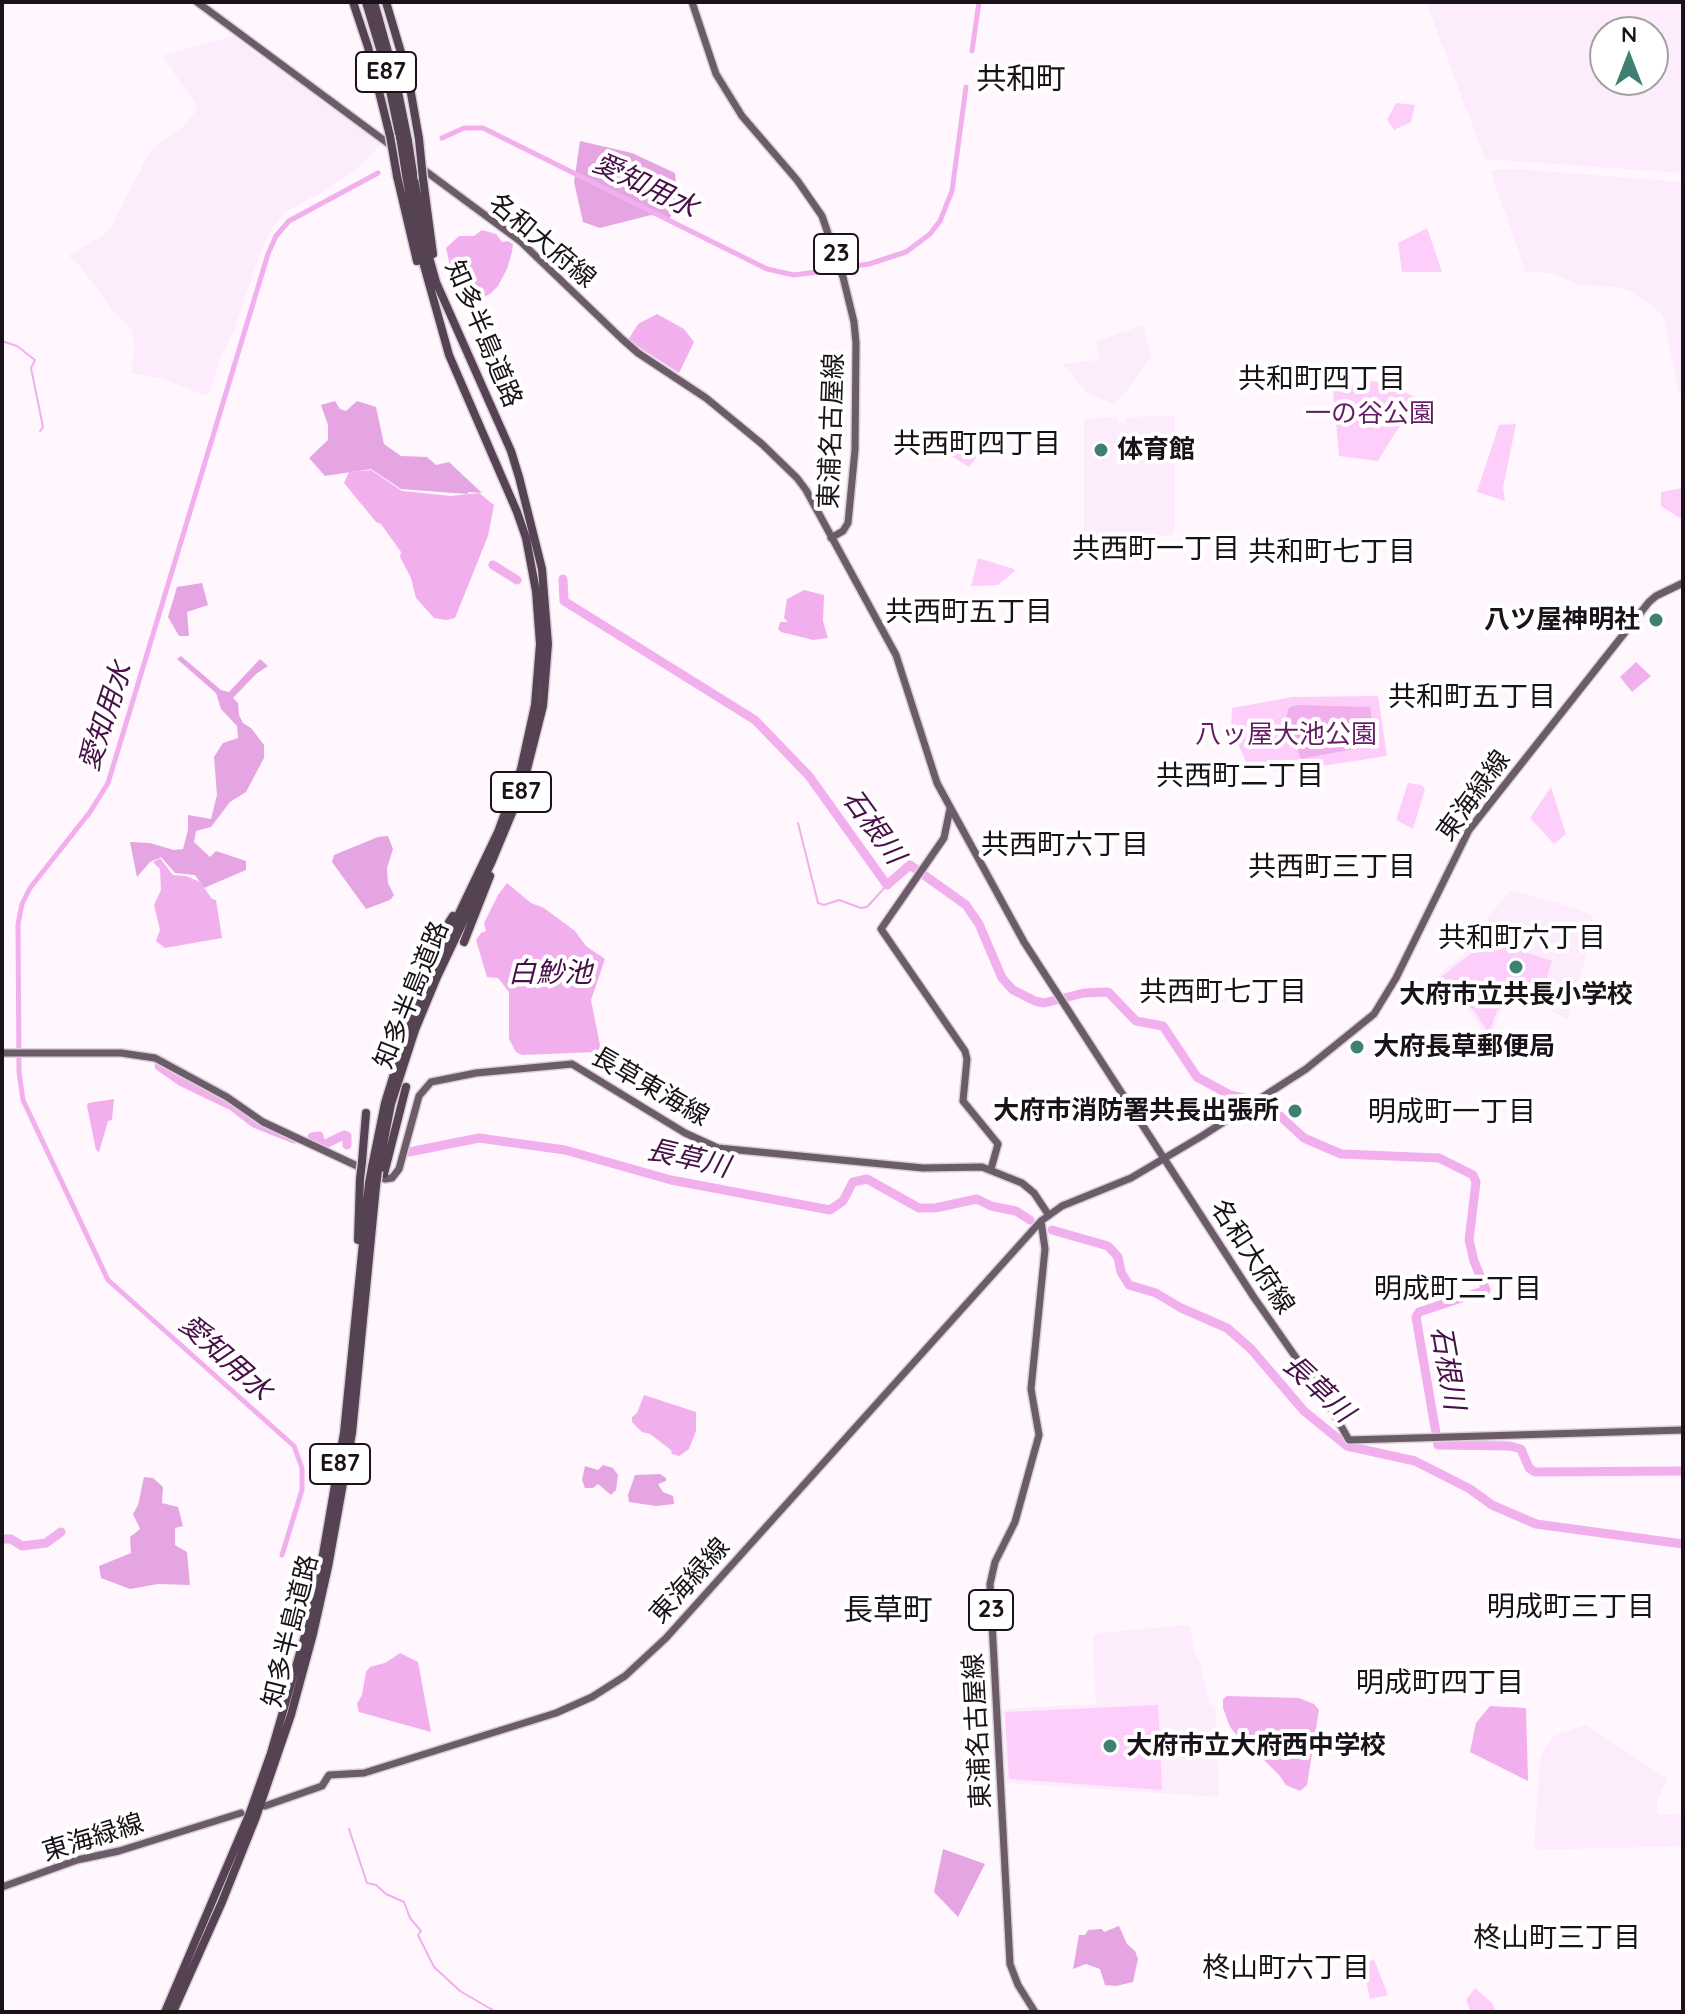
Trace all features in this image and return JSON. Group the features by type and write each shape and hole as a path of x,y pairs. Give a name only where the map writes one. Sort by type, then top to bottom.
{"highway":[{"path":"353,2 368,47 390,136 405,175"},
{"name":"知多半島道路","path":"366,2 404,142"},
{"name":"知多半島道路","path":"374,2 395,77 405,175 423,282 435,306 454,370 521,523 533,570 538,612 538,675 531,729 515,786 408,1029 385,1103 378,1171"},
{"path":"386,2 405,64 441,295"},
{"name":"知多半島道路","path":"279,1741 333,1506 349,1401 372,1184 378,1171 391,1104 415,1030 504,834 527,772 543,706 548,644 545,591 537,544 515,463 441,295 405,175"},
{"path":"464,942 485,893 504,834"},
{"path":"419,969 445,930 471,876 485,859"},
{"path":"378,1171 406,1087"},
{"path":"366,1113 362,1162 372,1184"},
{"name":"知多半島道路","path":"165,2012 236,1851 274,1754 313,1634 340,1507 356,1401 372,1184"},
{"name":"知多半島道路","path":"173,2012 242,1853 274,1754"}],"main road":[{"name":"名和大府線","path":"197,2 520,241 638,353 686,383 762,444 806,490 831,538"},
{"name":"東浦名古屋線","path":"692,2 716,74 742,116 797,180 822,216 843,277 856,343 855,450 848,523 843,531 831,538 896,655 937,783 950,809"},
{"name":"東海緑線","path":"1165,1158 1306,1069 1374,1014 1396,978 1469,830 1649,602 1683,583"},
{"name":"名和大府線","path":"950,809 1024,942 1349,1440 1683,1430"},
{"path":"950,809 947,832 881,929 965,1051 963,1101 998,1144 991,1169 1022,1183 1034,1193 1048,1214"},
{"name":"長草東海線","path":"2,1053 121,1053 155,1058 227,1097 263,1122 385,1179 392,1178 399,1169 419,1096 431,1082 476,1073 567,1064 578,1066 685,1133 727,1150 923,1168 991,1169"},
{"path":"1041,1221 1048,1214 1131,1178 1165,1158"},
{"name":"東浦名古屋線","path":"1035,2012 1018,1985 1010,1964 990,1584 995,1562 1015,1522 1039,1435 1031,1389 1045,1249 1041,1221"},
{"name":"東海緑線","path":"265,1806 322,1786 329,1775 364,1773 556,1713 592,1697 625,1676 666,1638 1041,1221"},
{"name":"東海緑線","path":"2,1887 77,1860 119,1851 241,1813"}],"shaded area":[{"path":"1426,2 1683,2 1683,173 1485,159"},
{"path":"233,36 381,144 362,165 330,188 286,211 271,230 234,331 219,360 210,392 204,395 161,378 131,373 135,347 132,329 111,308 78,263 70,258 70,254 103,236 111,227 150,151 186,124 198,108 164,55"},
{"path":"580,141 632,153 675,173 678,204 669,219 651,215 600,228 583,222 574,182"},
{"path":"1516,169 1683,182 1683,394 1678,392 1665,321 1636,294 1619,287 1579,285 1551,273 1526,272 1491,173 1493,170"},
{"path":"1143,325 1151,356 1122,397 1113,403 1087,393 1063,364 1099,360 1097,341"},
{"path":"335,401 340,409 346,411 357,401 376,407 384,444 401,456 427,457 436,465 449,462 482,493 401,489 371,469 325,476 309,458 328,440 328,425 321,405"},
{"path":"1175,416 1175,531 1170,536 1084,537 1084,419 1117,417 1119,423 1126,421 1126,417"},
{"path":"202,583 208,605 187,612 189,636 179,636 168,617 177,587"},
{"path":"181,656 221,690 229,692 260,659 268,666 233,698 238,703 243,723 264,745 264,758 246,792 230,802 211,827 196,831 194,842 210,857 216,851 246,861 246,870 204,888 195,875 175,873 161,857 150,862 137,877 130,842 183,849 188,815 211,819 217,795 214,757 223,743 238,738 237,726 221,709 216,693 177,659"},
{"path":"388,836 393,849 387,868 388,883 394,895 390,900 366,909 332,862 334,855"},
{"name":"大府市立共長小学校","path":"1510,890 1578,909 1593,917 1583,945 1589,947 1567,1020 1517,991 1499,1014 1490,1038 1487,1038 1472,1014 1432,980 1464,954 1463,949"},
{"path":"603,1465 613,1468 618,1475 616,1490 611,1495 598,1484 585,1488 582,1480 585,1466 598,1470"},
{"path":"660,1474 666,1481 658,1484 663,1492 673,1496 674,1504 656,1506 629,1502 628,1495 635,1475"},
{"path":"144,1477 153,1478 163,1487 162,1503 178,1507 183,1526 175,1528 175,1545 187,1552 190,1585 158,1584 130,1589 101,1578 99,1566 131,1553 130,1537 140,1529 133,1514"},
{"name":"大府市立大府西中学校","path":"1187,1625 1191,1628 1193,1648 1210,1705 1215,1705 1219,1797 1006,1783 1003,1709 1096,1704 1093,1638 1099,1633"},
{"path":"1586,1725 1668,1779 1657,1800 1657,1815 1683,1814 1683,1846 1534,1850 1540,1757 1554,1736"},
{"path":"943,1849 985,1864 958,1917 934,1892"},
{"path":"1119,1926 1138,1959 1133,1982 1105,1985 1100,1969 1086,1964 1073,1969 1079,1935 1085,1935 1088,1930 1102,1929 1104,1932"}],"green space":[{"path":"1396,103 1415,105 1411,122 1394,130 1387,120"},
{"path":"1427,228 1442,272 1402,272 1398,243"},
{"name":"一の谷公園","path":"1372,381 1392,385 1420,400 1378,461 1339,456 1333,390"},
{"path":"1516,424 1503,488 1505,501 1477,492 1499,425"},
{"path":"946,444 980,444 981,452 969,467 942,450"},
{"path":"1683,488 1683,520 1661,506 1661,492"},
{"path":"978,558 1015,571 998,585 971,586"},
{"name":"八ッ屋大池公園","path":"1378,696 1387,756 1283,772 1248,766 1231,728 1232,708 1292,697"},
{"path":"1408,783 1421,785 1425,789 1413,829 1396,820"},
{"path":"1551,787 1566,834 1554,844 1530,818"},
{"path":"1488,940 1552,961 1540,1000 1516,986 1496,1013 1489,1034 1474,1011 1437,980"},
{"path":"1158,1705 1162,1790 1009,1779 1005,1712"},
{"path":"1374,1959 1388,1995 1370,1999 1363,1965"},
{"path":"1475,1988 1492,2003 1496,2012 1471,2012 1466,2000"}],"water":[{"path":"482,230 496,234 502,242 513,244 512,252 498,286 490,294 472,302 453,279 446,248 459,236 474,236"},
{"path":"657,314 684,329 694,342 679,373 628,340 638,324"},
{"path":"371,470 402,491 451,496 479,493 494,505 488,536 455,618 434,618 416,598 411,578 400,557 401,552 381,524 344,483 349,472"},
{"path":"804,590 824,595 823,621 828,638 813,640 778,629 780,622 788,622 784,618 787,599"},
{"path":"1636,662 1651,676 1632,692 1620,677"},
{"path":"1297,705 1370,707 1375,745 1301,759 1285,721 1289,708"},
{"path":"160,858 173,875 200,882 216,900 222,938 165,948 156,941 160,930 154,905 161,890 160,869 153,862"},
{"name":"白魦池","path":"507,883 531,903 544,908 575,931 586,946 605,959 591,1000 600,1045 596,1052 522,1055 516,1052 509,1039 509,992 498,978 487,977 476,940 486,931 484,923"},
{"path":"114,1099 112,1120 108,1121 99,1152 87,1106 88,1103"},
{"path":"644,1395 696,1412 696,1431 689,1449 679,1456 672,1454 671,1450 632,1422"},
{"path":"400,1653 418,1662 431,1732 359,1712 357,1704 366,1672 370,1667 385,1663"},
{"path":"1227,1696 1299,1698 1314,1704 1319,1710 1307,1785 1300,1791 1286,1785 1230,1727 1223,1708 1223,1699"},
{"path":"1490,1706 1526,1708 1528,1781 1470,1752 1476,1723"}],"waterway":[{"name":"愛知用水","path":"972,51 979,2"},
{"name":"愛知用水","path":"847,267 869,264 906,252 930,234 940,221 952,191 966,87"},
{"name":"愛知用水","path":"442,138 464,128 483,128 767,269 794,275 833,270"},
{"name":"愛知用水","path":"282,1555 302,1490 302,1468 294,1446 108,1280 23,1100 19,1072 18,924 22,904 30,888 90,812 108,783 276,236 289,221 378,173"},
{"path":"2,341 17,346 35,360 31,368 43,427 40,431"},
{"name":"石根川","path":"493,565 517,580"},
{"name":"石根川","path":"563,579 564,601 755,720 809,776 887,885 910,865 966,905 979,924 1002,978 1013,990 1044,1003 1084,993 1108,992 1136,1021 1163,1026 1197,1077 1230,1095 1266,1103 1304,1138 1341,1154 1439,1158 1473,1175 1476,1182 1469,1240 1486,1290 1419,1312 1416,1317 1438,1445 1510,1446 1521,1449 1529,1468 1535,1472 1683,1471"},
{"path":"798,823 818,903 824,905 839,900 861,908 867,907 887,885"},
{"name":"長草川","path":"159,1066 182,1082 232,1106 254,1123 294,1139"},
{"name":"長草川","path":"312,1137 319,1136 321,1146 344,1135 347,1136 347,1145"},
{"name":"長草川","path":"409,1152 479,1138 565,1150 671,1180 830,1210 843,1201 853,1182 867,1179 919,1208 935,1208 977,1199 991,1206 1016,1211 1030,1220"},
{"name":"長草川","path":"1052,1230 1108,1246 1118,1257 1121,1272 1129,1285 1156,1293 1181,1308 1227,1328 1251,1349 1304,1411 1347,1446 1415,1461 1470,1489 1492,1505 1536,1524 1683,1544"},
{"path":"2,1539 11,1539 22,1546 46,1543 61,1532"},
{"path":"349,1829 367,1883 404,1902 410,1918 421,1931 418,1935 434,1967 460,1991 496,2012"}],"place":[{"name":"体育館","path":"1101,450"},
{"name":"八ツ屋神明社","path":"1656,620"},
{"name":"大府市立共長小学校","path":"1516,967"},
{"name":"大府長草郵便局","path":"1357,1047"},
{"name":"大府市消防署共長出張所","path":"1295,1111"},
{"name":"大府市立大府西中学校","path":"1110,1746"}],"district":[{"name":"共和町","path":"1021,80"},
{"name":"共和町四丁目","path":"1322,380"},
{"name":"共西町四丁目","path":"977,445"},
{"name":"共西町一丁目","path":"1156,550"},
{"name":"共和町七丁目","path":"1332,553"},
{"name":"共西町五丁目","path":"969,613"},
{"name":"共和町五丁目","path":"1472,698"},
{"name":"共西町二丁目","path":"1240,777"},
{"name":"共西町六丁目","path":"1065,846"},
{"name":"共西町三丁目","path":"1332,868"},
{"name":"共和町六丁目","path":"1522,939"},
{"name":"共西町七丁目","path":"1223,993"},
{"name":"明成町一丁目","path":"1452,1113"},
{"name":"明成町二丁目","path":"1458,1290"},
{"name":"明成町三丁目","path":"1571,1608"},
{"name":"長草町","path":"888,1611"},
{"name":"明成町四丁目","path":"1440,1684"},
{"name":"柊山町三丁目","path":"1557,1939"},
{"name":"柊山町六丁目","path":"1286,1969"}]}
